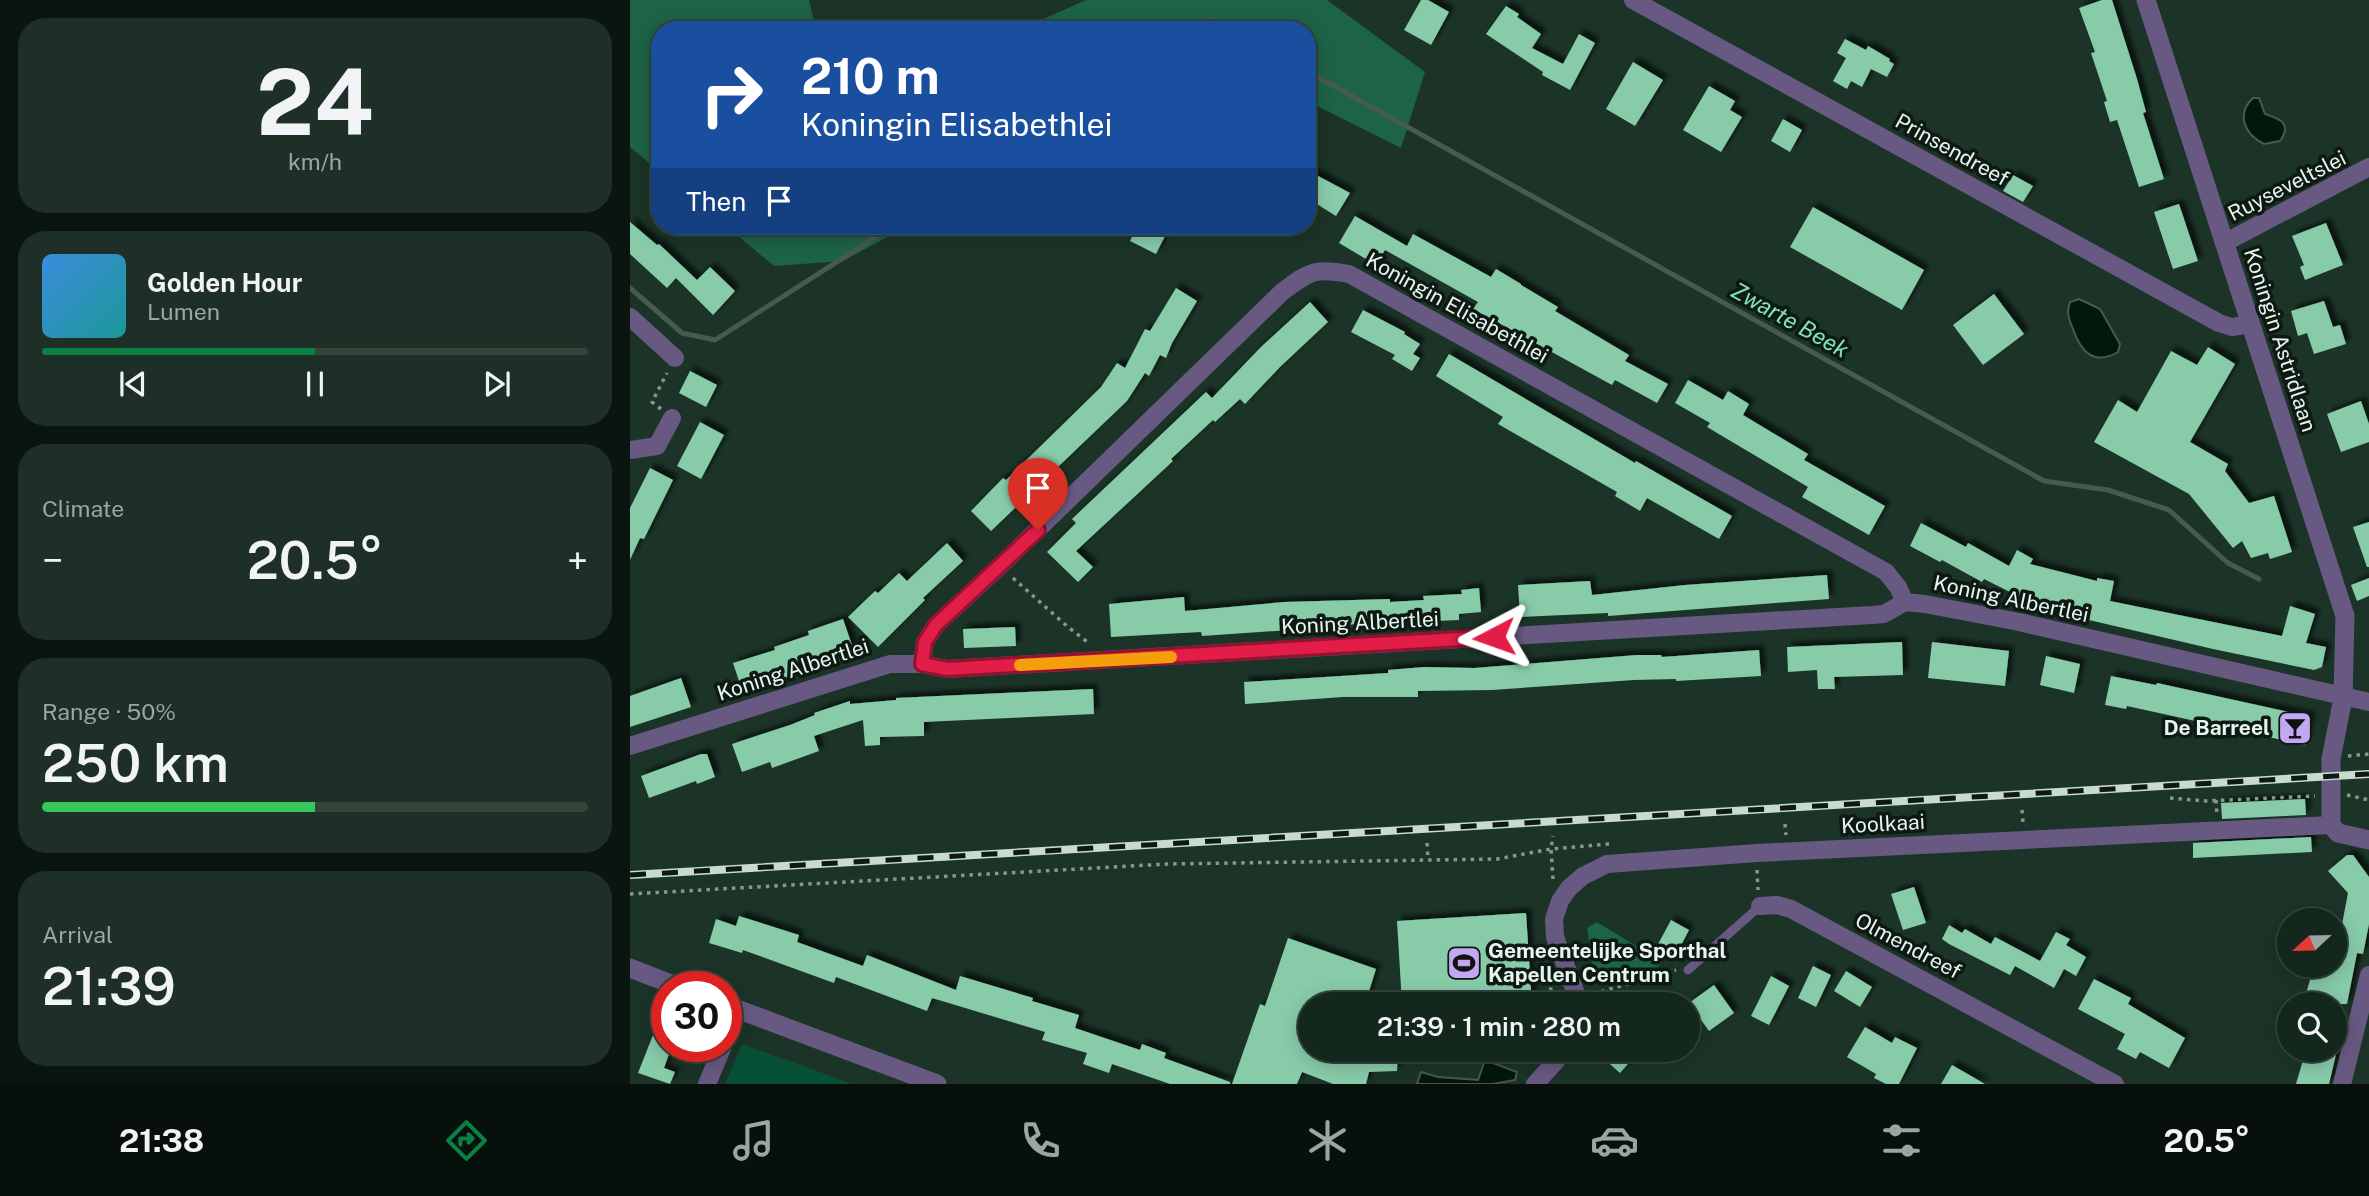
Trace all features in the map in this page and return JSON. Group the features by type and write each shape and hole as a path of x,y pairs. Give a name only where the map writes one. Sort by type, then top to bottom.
{"street":[{"name":"Prinsendreef","path":"1633,0 2219,323 2232,327 2252,324"},
{"name":"Koningin Astridlaan","path":"2146,0 2345,616 2343,698 2331,759 2331,825"},
{"name":"Ruyseveltslei","path":"2224,243 2369,167"},
{"name":"Koningin Elisabethlei","path":"922,664 925,642 936,625 1282,292 1307,274 1326,270 1349,274 1886,572 1898,587 1905,602"},
{"path":"630,317 675,358"},
{"path":"630,450 657,446 672,418"},
{"name":"Koning Albertlei","path":"630,746 890,664 922,664 947,669 1872,615 1884,614 1905,602 2019,622 2369,702"},
{"path":"2331,825 2338,833 2369,840"},
{"name":"Koolkaai","path":"1574,992 1555,937 1554,919 1560,901 1569,888 1583,876 1607,864 1757,853 2331,825"},
{"name":"Olmendreef","path":"1760,906 1777,905 1791,909 2115,1084"},
{"path":"630,968 651,976"},
{"path":"2342,1084 2369,975"},
{"path":"742,1011 937,1084"},
{"path":"707,1084 716,1062"},
{"path":"1535,1084 1555,1062"}],"lane":[{"path":"1688,970 1760,906"}],"path":[{"path":"672,418 652,402 675,358"},
{"path":"1000,566 1068,627 1115,660"},
{"path":"2170,798 2206,801 2332,796"},
{"path":"2022,810 2023,816"},
{"path":"1785,824 1786,831"},
{"path":"1551,849 1553,836"},
{"path":"1427,844 1428,860"},
{"path":"1757,853 1760,906"},
{"path":"630,894 1167,864 1497,859"},
{"path":"1608,992 1679,969 1688,970"}],"green space":[{"path":"630,0 809,0 814,21 651,21 651,164 630,147"},
{"path":"1086,0 1327,0 1425,72 1401,148 1316,106 1316,21 1039,21"},
{"path":"737,235 891,235 843,261 774,266"},
{"path":"1597,922 1662,962 1655,970 1605,983 1595,978 1587,928"},
{"path":"742,1044 853,1084 725,1084 734,1062 742,1062"}],"shaded area":[{"path":"2253,98 2259,98 2265,114 2276,118 2285,126 2280,141 2264,144 2247,129 2245,111"},
{"path":"2079,299 2100,309 2120,344 2118,352 2102,358 2084,350 2076,337 2068,313 2070,302"},
{"path":"1484,1062 1517,1072 1515,1080 1493,1084 1417,1084 1421,1072 1438,1077 1478,1080"}],"building":[{"path":"1421,0 1428,0 1449,12 1431,45 1404,30"},
{"path":"2102,0 2112,0 2164,179 2139,187 2117,120 2110,122 2104,102 2107,101 2091,53 2095,52 2079,8"},
{"path":"1506,6 1541,34 1532,48 1563,64 1579,34 1595,43 1570,90 1542,75 1543,72 1486,34"},
{"path":"1845,39 1866,50 1868,46 1890,59 1894,64 1887,77 1871,69 1862,87 1851,81 1847,89 1833,81 1846,58 1837,53"},
{"path":"1633,62 1663,80 1635,126 1606,109"},
{"path":"1709,86 1735,101 1730,110 1742,117 1721,152 1683,130"},
{"path":"1783,119 1802,130 1790,152 1771,141"},
{"path":"1316,175 1350,193 1336,216 1316,204"},
{"path":"2013,175 2033,186 2023,202 2003,191"},
{"path":"2179,204 2198,261 2173,269 2154,212"},
{"path":"1813,207 1924,270 1902,310 1790,247"},
{"path":"1355,216 1407,246 1413,234 1491,277 1496,269 1558,307 1555,311 1629,355 1625,361 1668,384 1657,403 1615,380 1612,385 1473,309 1478,302 1385,250 1376,265 1339,243"},
{"path":"630,222 659,244 697,280 710,267 735,291 713,315 676,278 667,288 630,254"},
{"path":"2326,223 2343,265 2305,280 2300,267 2304,265 2292,236"},
{"path":"1133,235 1166,235 1156,254 1130,241"},
{"path":"1176,288 1197,301 1166,358 1160,355 1149,376 1145,373 1127,401 991,531 971,511 1101,387 1117,363 1125,368 1145,329 1150,331"},
{"path":"1994,294 2024,334 1983,365 1953,325"},
{"path":"2324,301 2333,327 2340,325 2346,344 2314,354 2307,333 2298,336 2291,311"},
{"path":"1310,302 1328,322 1245,404 1240,399 1215,422 1213,420 1076,551 1093,567 1078,582 1047,552 1076,523 1072,519 1206,392 1212,398 1261,347"},
{"path":"1363,310 1405,332 1404,334 1420,344 1413,354 1420,358 1412,371 1392,359 1395,355 1351,332"},
{"path":"2208,347 2235,364 2190,442 2228,464 2225,471 2249,503 2274,496 2292,552 2270,559 2268,553 2251,558 2242,541 2233,548 2189,494 2094,442 2118,400 2137,412 2171,351 2197,365"},
{"path":"1449,354 1635,463 1636,461 1732,516 1719,539 1647,498 1640,511 1615,496 1617,492 1498,424 1503,417 1436,376"},
{"path":"690,371 717,385 706,407 679,393"},
{"path":"1688,380 1723,400 1728,391 1749,404 1743,415 1808,454 1804,460 1885,506 1869,535 1802,497 1808,487 1707,427 1710,423 1675,403"},
{"path":"2361,401 2369,424 2369,442 2341,452 2327,414"},
{"path":"700,422 724,435 701,479 677,466"},
{"path":"650,468 673,480 644,539 640,538 630,560 630,508"},
{"path":"2369,522 2369,567 2367,567 2353,527"},
{"path":"1921,523 1966,547 1968,543 2009,566 2017,550 2033,559 2030,564 2097,581 2097,578 2114,581 2110,601 2282,636 2290,606 2315,614 2306,643 2326,647 2322,667 2314,670 2213,649 2089,620 2090,617 2026,600 1984,579 1982,582 1910,546"},
{"path":"947,543 963,561 923,598 925,600 878,647 848,617 899,573 907,581"},
{"path":"1827,575 1829,599 1608,616 1608,613 1520,617 1518,585 1590,581 1592,595"},
{"path":"2369,578 2369,596 2357,601 2351,585"},
{"path":"1479,588 1481,612 1459,614 1459,620 1290,627 1290,630 1202,636 1201,632 1111,637 1109,604 1184,597 1185,611 1284,602 1424,600 1423,596 1462,594 1461,590"},
{"path":"843,619 856,657 742,690 733,663 775,650 774,647 809,635 808,631"},
{"path":"1015,627 1016,646 964,648 963,629"},
{"path":"1902,642 1903,675 1834,677 1835,689 1818,689 1817,670 1788,672 1787,647"},
{"path":"1932,642 2009,651 2005,686 1928,678"},
{"path":"1759,650 1761,676 1676,681 1634,680 1492,690 1418,691 1418,697 1343,697 1245,704 1244,682 1388,673 1388,670 1424,667 1474,668 1637,655 1662,657"},
{"path":"2046,656 2080,664 2074,693 2040,685"},
{"path":"2111,676 2156,685 2157,683 2311,717 2305,745 2127,706 2126,709 2105,705"},
{"path":"681,678 691,707 630,727 630,696"},
{"path":"1093,689 1094,714 924,722 924,736 880,737 880,745 865,746 863,720 814,736 819,751 772,768 770,762 742,772 732,744 850,701 850,704 896,698"},
{"path":"707,754 715,777 649,798 641,776"},
{"path":"2305,799 2306,815 2222,819 2221,803"},
{"path":"2311,837 2312,852 2193,858 2193,843"},
{"path":"2347,855 2353,855 2369,877 2369,924 2363,954 2357,953 2347,1004 2347,992 2306,992 2311,978 2347,978 2345,908 2348,893 2328,871"},
{"path":"1914,887 1926,923 1903,930 1891,894"},
{"name":"Gemeentelijke Sporthal Kapellen Centrum","path":"1526,913 1531,992 1401,992 1397,921"},
{"path":"739,916 799,935 797,942 863,966 867,955 956,990 960,976 1033,998 1032,1001 1079,1015 1075,1028 1140,1050 1142,1044 1166,1053 1164,1058 1230,1084 1170,1084 1112,1064 1109,1073 1083,1064 1087,1053 1042,1040 1045,1032 932,998 927,1011 836,977 834,983 743,950 742,953 709,943 716,919 736,926"},
{"path":"1671,920 1689,930 1675,957 1656,948"},
{"path":"1949,925 1962,933 1965,929 1991,944 1995,937 2040,961 2056,932 2070,939 2066,945 2086,957 2076,976 2064,969 2054,988 2015,966 2010,975 1949,944 1942,939"},
{"path":"1288,938 1376,969 1369,992 1298,992 1298,1062 1397,1062 1397,1071 1369,1072 1366,1084 1333,1084 1302,1072 1297,1084 1232,1084 1260,1004 1265,1006"},
{"path":"1813,966 1831,975 1816,1007 1798,998"},
{"path":"1846,971 1872,987 1860,1007 1834,991"},
{"path":"1771,976 1789,986 1769,1025 1751,1016"},
{"path":"2094,979 2131,998 2128,1004 2185,1038 2169,1068 2140,1052 2136,1059 2117,1049 2125,1034 2078,1009"},
{"path":"1714,985 1734,1013 1709,1031 1700,1018 1700,995"},
{"path":"1865,1027 1892,1043 1895,1037 1917,1048 1899,1084 1886,1084 1874,1078 1876,1074 1847,1057"},
{"path":"651,1040 651,1062 666,1062 664,1068 675,1072 670,1084 638,1073"},
{"path":"1607,1062 1630,1062 1620,1073"},
{"path":"2302,1062 2334,1062 2329,1084 2296,1084"},
{"path":"1952,1065 1985,1084 1941,1084"}],"waterway":[{"name":"Zwarte Beek","path":"1210,21 1217,21"},
{"name":"Zwarte Beek","path":"1316,76 2044,481 2108,490 2169,510 2228,563 2259,579"},
{"name":"Zwarte Beek","path":"630,288 682,333 715,340 879,235"}],"railway":[{"path":"630,875 2369,774"}],"slow traffic":[{"path":"1020,665 1171,657"}],"place":[{"name":"De Barreel","path":"2295,728"},
{"name":"Gemeentelijke Sporthal Kapellen Centrum","path":"1464,963"}],"route":[{"path":"1038,530 936,625 925,642 922,664 947,669 1494,637"}]}
